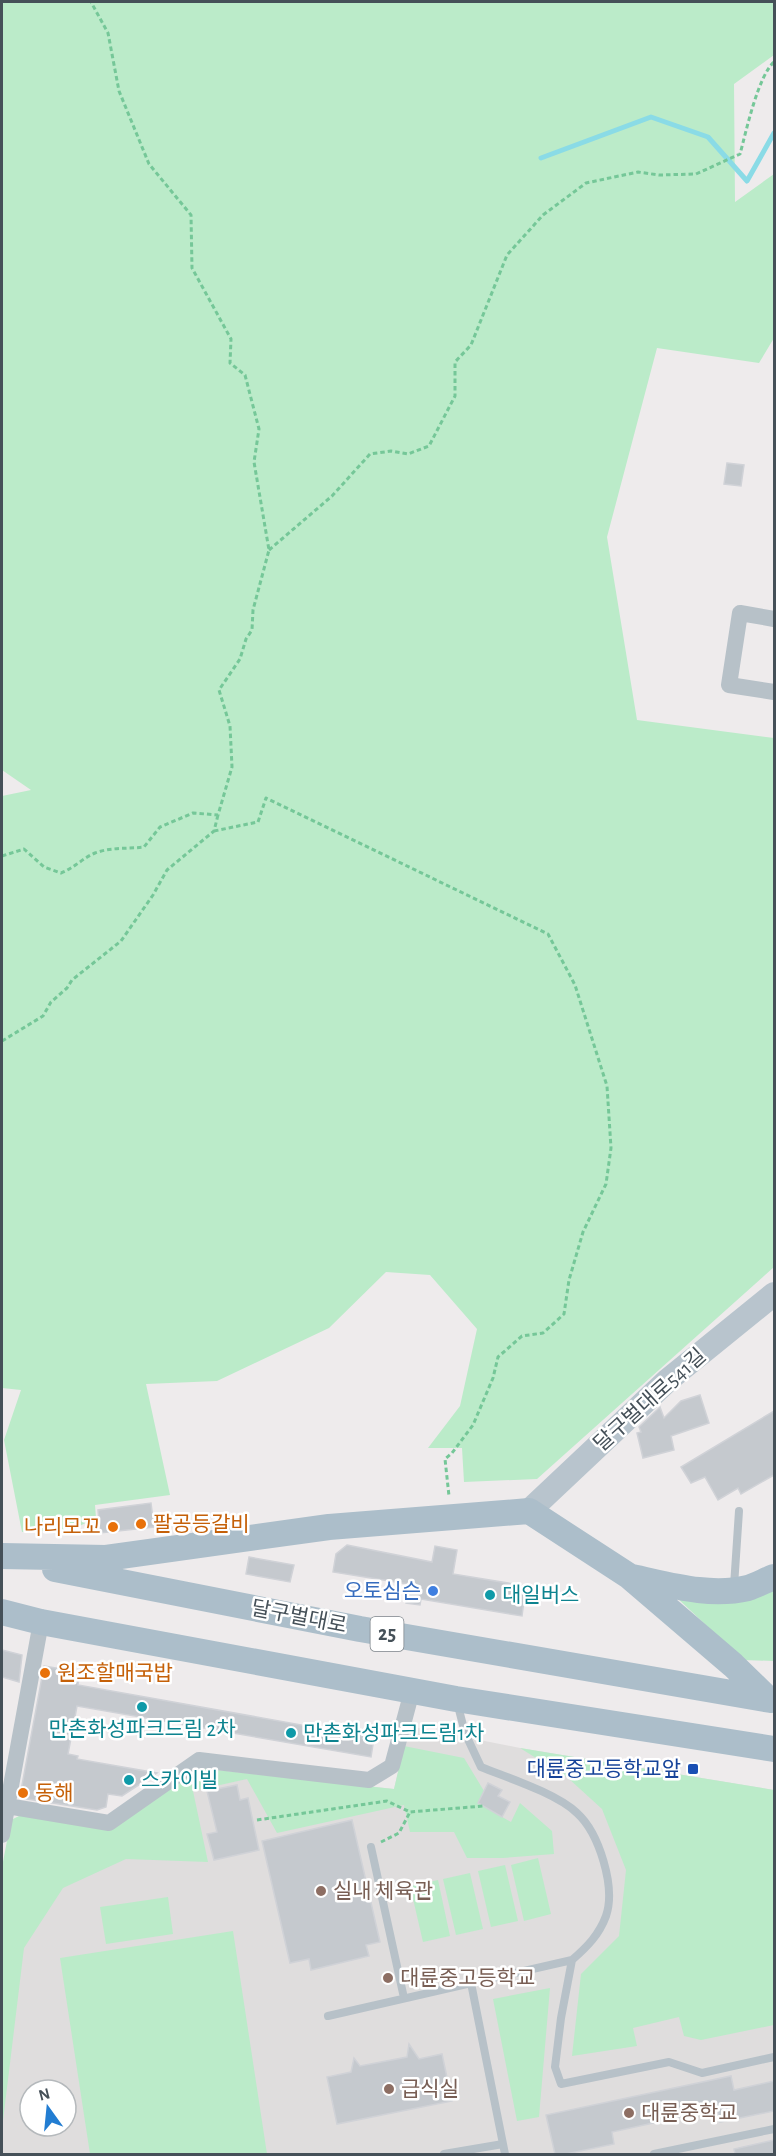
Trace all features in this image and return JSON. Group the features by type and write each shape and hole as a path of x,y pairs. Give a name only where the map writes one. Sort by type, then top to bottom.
{"main road":[{"path":"2,1557 106,1558 329,1527 530,1510 628,1576 771,1700"},
{"name":"달구벌대로","path":"2,1557 360,1629 771,1700"},
{"path":"628,1576 691,1590 718,1591 749,1588 774,1577"},
{"path":"2,1612 41,1622 456,1699 774,1749"}],"street":[{"path":"774,619 740,613 729,685 774,692"},
{"name":"달구벌대로541길","path":"530,1510 668,1380 774,1294"},
{"path":"2,1835 41,1622"},
{"path":"7,1806 110,1822 199,1760 369,1780 392,1766 412,1691"}],"lane":[{"path":"733,1590 739,1511"},
{"path":"328,2016 572,1960 598,1934 607,1914 608,1887 603,1858 593,1832 577,1812 555,1798 481,1767 465,1733 456,1699"},
{"path":"371,1847 404,1998"},
{"path":"572,1960 555,2067 561,2084 669,2062 702,2073 774,2057"},
{"path":"471,1983 505,2154"},
{"path":"654,2154 687,2151 774,2128"},
{"path":"444,2154 503,2144"}],"path":[{"path":"92,2 108,33 120,91 149,164 191,215 192,268 231,339 230,363 245,375 259,429 254,462 269,550 253,610 252,630 246,639 240,659 219,690 230,726 232,767 214,831"},
{"path":"269,550 332,496 370,454 391,451 408,454 429,446 455,396 455,362 471,345 507,255 543,215 586,183 638,172 659,175 696,174 740,154 755,99 774,62"},
{"path":"2,1041 43,1016 51,1002 68,988 72,980 121,940 153,895 167,870 214,831 258,822 266,798 548,934 579,994 607,1086 611,1149 606,1184 583,1232 569,1281 564,1314 543,1333 522,1336 498,1357 493,1378 473,1425 445,1459 451,1516"},
{"path":"2,856 24,849 44,867 61,873 72,869 94,853 119,847 129,849 144,847 160,827 194,813 218,815"},
{"path":"257,1820 387,1801 410,1812 483,1806"},
{"path":"371,1847 399,1833 410,1812"}],"shaded area":[{"name":"대륜중고등학교","path":"409,1726 520,1748 774,1790 774,2154 2,2154 2,1867 111,1828 198,1768 394,1789"}],"green space":[{"path":"2,2 774,2 774,55 734,84 735,202 774,174 774,338 759,363 657,348 607,537 637,720 774,738 774,1267 537,1479 464,1482 462,1448 428,1448 460,1406 477,1329 430,1275 386,1272 329,1328 217,1381 146,1384 170,1495 95,1505 96,1518 71,1530 22,1532 4,1440 21,1390 2,1388 2,796 31,790 2,770"},
{"path":"774,1590 774,1661 743,1660 674,1595"},
{"path":"404,1746 464,1758 484,1791 478,1803 511,1822 520,1803 552,1831 554,1854 467,1858 454,1832 410,1832 404,1805 277,1833 247,1779 193,1791 208,1862 126,1859 63,1888 24,1948 2,2129 2,1867 11,1820 25,1813 111,1828 198,1768 394,1789"},
{"path":"520,1748 774,1790 774,2025 701,2040 684,2036 679,2017 633,2028 637,2046 572,2056 581,1974 619,1936 626,1870 602,1809 568,1778"},
{"path":"538,1858 551,1914 524,1921 511,1865"},
{"path":"505,1865 518,1921 491,1927 478,1871"},
{"path":"470,1873 483,1929 456,1935 443,1879"},
{"path":"438,1880 450,1936 423,1942 410,1886"},
{"path":"168,1897 173,1934 106,1944 100,1907"},
{"path":"233,1931 267,2154 90,2154 60,1958"},
{"path":"550,1988 539,2117 517,2121 493,1999"}],"building":[{"path":"727,463 744,465 741,486 724,484"},
{"path":"700,1395 709,1423 671,1436 674,1450 643,1458 637,1433 641,1432 639,1427 660,1407 664,1418 681,1401"},
{"path":"774,1411 774,1475 741,1494 738,1488 718,1500 705,1477 691,1483 681,1467"},
{"path":"151,1503 154,1527 100,1533 98,1510"},
{"path":"347,1545 432,1562 435,1546 457,1550 453,1574 526,1586 522,1616 421,1599 420,1605 406,1603 408,1584 333,1572 336,1554"},
{"path":"249,1557 294,1565 290,1582 246,1574"},
{"path":"2,1650 22,1655 19,1682 2,1677"},
{"path":"44,1666 80,1672 78,1685 374,1738 371,1757 77,1706 68,1754 78,1756 77,1759 157,1773 122,1796 108,1794 106,1807 97,1810 21,1798"},
{"path":"488,1783 502,1790 498,1796 510,1802 502,1817 478,1803"},
{"path":"237,1785 240,1800 248,1798 259,1850 214,1860 207,1834 217,1832 207,1791"},
{"name":"실내 체육관","path":"352,1820 380,1942 366,1945 369,1956 311,1970 309,1959 290,1963 262,1841"},
{"name":"급식실","path":"409,2044 419,2059 442,2054 452,2101 337,2124 327,2077 351,2072 354,2058 360,2066 407,2057"},
{"name":"대륜중학교","path":"731,2076 734,2090 774,2081 774,2111 720,2122 717,2109 612,2132 614,2144 566,2154 555,2154 546,2115"},
{"path":"774,2140 774,2154 735,2154 734,2149"}],"waterway":[{"path":"541,158 651,117 708,137 747,181 774,133"}],"place":[{"name":"팔공등갈비","path":"141,1524"},
{"name":"나리모꼬","path":"113,1527"},
{"name":"오토심슨","path":"433,1591"},
{"name":"대일버스","path":"490,1595"},
{"name":"원조할매국밥","path":"45,1673"},
{"name":"만촌화성파크드림 2차","path":"142,1707"},
{"name":"만촌화성파크드림1차","path":"291,1733"},
{"name":"대륜중고등학교앞","path":"693,1769"},
{"name":"스카이빌","path":"129,1780"},
{"name":"동해","path":"23,1793"},
{"name":"실내 체육관","path":"321,1891"},
{"name":"대륜중고등학교","path":"388,1978"},
{"name":"급식실","path":"389,2089"},
{"name":"대륜중학교","path":"629,2113"}]}
